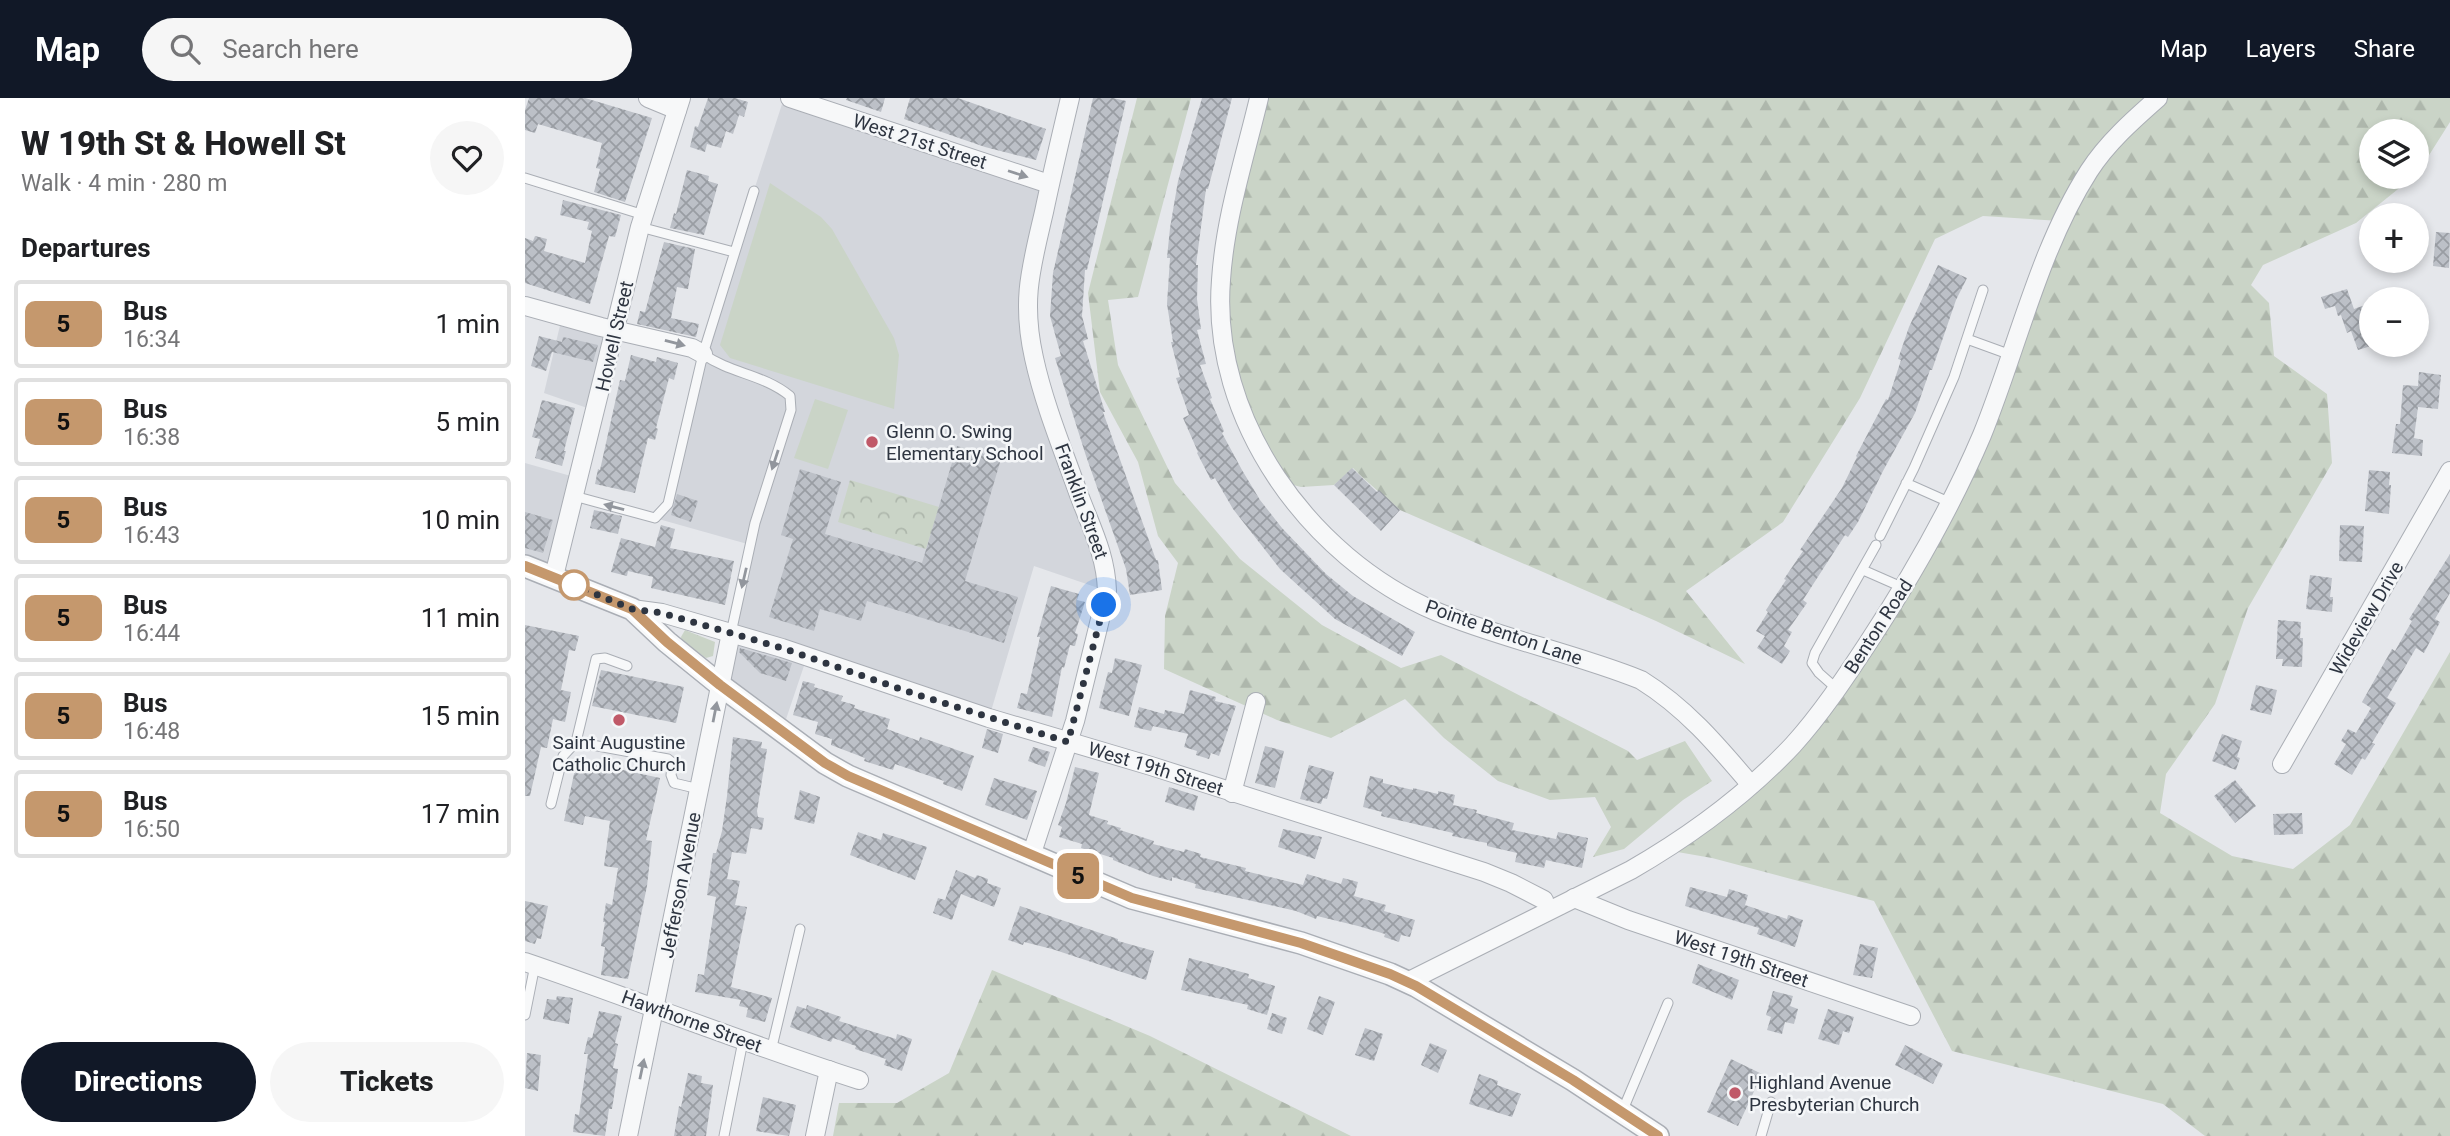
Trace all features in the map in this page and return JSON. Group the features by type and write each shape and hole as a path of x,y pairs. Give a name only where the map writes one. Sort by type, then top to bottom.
{"street":[{"path":"648,98 679,104"},
{"name":"West 21st Street","path":"790,98 1049,184"},
{"name":"Franklin Street","path":"1031,856 1068,742 1104,605 1107,572 1042,388 1029,331 1028,285 1070,98"},
{"name":"Pointe Benton Lane","path":"1259,98 1229,225 1220,281 1223,340 1237,397 1258,445 1278,481 1301,512 1327,540 1364,571 1398,592 1435,611 1641,680 1664,694 1699,724 1751,785"},
{"name":"Benton Road","path":"1406,982 1666,850 1751,785 1793,744 1837,689 1904,588 1951,503 1982,434 2061,221 2091,169 2128,125 2158,98"},
{"name":"Howell Street","path":"554,576 642,221 679,104"},
{"path":"525,306 615,330 645,335 692,348 703,354"},
{"name":"Wideview Drive","path":"2282,764 2450,471"},
{"name":"West 19th Street","path":"525,566 632,609 662,613 782,648 903,690 1322,819 1484,873 1544,900"},
{"path":"632,609 720,685 825,763 848,776 1132,898 1301,943 1406,982 1658,1136"},
{"name":"Jefferson Avenue","path":"628,1136 731,634"},
{"path":"1232,793 1256,702"},
{"name":"West 19th Street","path":"1574,898 1628,920 1911,1016"},
{"name":"Hawthorne Street","path":"530,964 859,1080"},
{"path":"815,1136 829,1070"}],"lane":[{"path":"525,178 734,252"},
{"path":"574,496 655,518 668,504 703,354 754,191"},
{"path":"1880,536 1954,377 1983,290"},
{"path":"1967,340 2011,355"},
{"path":"703,354 718,364 763,378 790,396 791,410 755,523 731,634"},
{"path":"1906,483 1951,503"},
{"path":"1837,689 1812,663 1875,545"},
{"path":"1864,570 1904,588"},
{"path":"551,804 563,756 576,742 596,659 605,658 627,666"},
{"path":"576,742 668,759 673,763 671,775 674,783 699,789"},
{"path":"771,1051 800,929"},
{"path":"525,1015 530,964"},
{"path":"1622,1112 1668,1003"},
{"path":"724,1136 743,1041"},
{"path":"1761,1136 1771,1102"}],"shaded area":[{"name":"Glenn O. Swing Elementary School","path":"784,98 1049,184 1027,308 1107,591 1034,566 989,718 807,657 782,731 720,685 751,545 655,518 668,504 734,252"},
{"path":"562,317 615,330 596,411 544,393"},
{"path":"525,463 578,478 554,576 525,566"}],"green space":[{"path":"1137,98 1191,98 1138,297 1108,300 1118,365 1175,483 1240,559 1322,625 1401,668 1441,655 1628,751 1637,760 1685,741 1712,781 1683,800 1624,849 1593,857 1611,827 1595,797 1550,800 1498,781 1444,738 1405,699 1331,738 1277,720 1164,669 1165,616 1178,563 1158,536 1138,462 1100,392 1088,293"},
{"path":"1259,98 2450,98 2450,122 2429,155 2429,119 2359,119 2359,189 2398,189 2381,203 2359,203 2359,221 2356,223 2263,265 2251,285 2269,303 2274,356 2327,394 2332,463 2248,608 2215,704 2166,774 2160,813 2232,856 2293,869 2350,825 2450,652 2450,1136 2205,1136 2163,1104 1952,1051 1874,901 1712,858 1666,850 1793,744 1947,511 2061,221 1983,216 1935,239 1860,398 1783,522 1686,591 1745,664 1656,621 1400,510 1353,468 1334,485 1301,487 1278,481 1226,361 1229,225"},
{"path":"770,183 821,217 832,229 894,338 899,355 894,409 730,358 720,345"},
{"path":"815,399 848,410 828,469 794,458"},
{"path":"850,480 939,507 926,549 838,522"},
{"path":"685,630 715,642 713,656 706,658 682,641"},
{"path":"992,970 1150,1036 1351,1136 833,1136 839,1103 897,1103 949,1073"}],"building":[{"path":"529,98 585,98 652,118 625,202 594,192 600,169 596,168 602,143 538,124 535,133 525,130 525,110"},
{"path":"708,98 735,98 748,102 744,117 739,115 733,134 726,131 721,148 707,144 705,152 690,147 695,126 698,127"},
{"path":"885,98 881,112 846,100"},
{"path":"910,98 958,98 1046,129 1036,160 985,147 904,119"},
{"path":"1093,98 1126,101 1085,270 1082,316 1088,339 1083,341 1103,412 1158,560 1162,590 1130,595 1126,569 1055,358 1061,356 1050,316 1053,273"},
{"path":"1202,98 1232,98 1206,189 1196,265 1201,329 1197,330 1206,364 1200,365 1212,398 1210,399 1224,431 1222,433 1260,500 1282,528 1326,574 1353,596 1415,632 1402,656 1335,619 1280,569 1233,509 1215,478 1211,480 1183,418 1189,415 1176,378 1180,377 1171,342 1167,304 1170,258 1167,258 1178,181"},
{"path":"687,170 709,176 708,181 718,184 704,235 670,228"},
{"path":"563,200 621,215 615,237 609,236 590,304 525,283 525,238 533,241 535,236 547,239 544,251 585,263 592,231 587,229 589,222 560,215"},
{"path":"2436,232 2450,233 2449,268 2433,266"},
{"path":"664,242 695,249 688,289 677,287 671,318 699,324 696,337 637,324 640,311 645,312"},
{"path":"1938,265 1967,278 1956,300 1932,370 1915,413 1858,522 1848,537 1845,535 1803,600 1807,603 1788,630 1792,632 1784,646 1790,651 1782,664 1757,648 1765,636 1756,631 1786,580 1784,579 1803,551 1800,550 1842,488 1856,456 1886,399 1888,400 1909,327"},
{"path":"2347,289 2354,309 2359,307 2359,350 2351,331 2347,333 2335,306 2325,309 2321,297"},
{"path":"539,336 562,342 563,337 598,345 593,362 552,352 546,371 531,366"},
{"path":"631,355 656,362 657,357 678,363 674,380 669,378 655,440 648,438 635,493 595,484 620,380 625,381"},
{"path":"2419,372 2441,375 2438,409 2418,407 2414,438 2423,440 2422,456 2392,453 2396,424 2400,424 2403,385 2418,386"},
{"path":"542,400 575,408 562,466 535,458 540,439 532,437"},
{"path":"957,446 1001,459 965,581 1018,597 1004,643 867,601 861,621 820,609 814,631 769,617 793,539 781,535 800,469 841,482 825,534 922,563"},
{"path":"1352,468 1400,510 1381,531 1334,485"},
{"path":"2369,470 2390,472 2389,514 2365,511"},
{"path":"677,494 698,501 691,522 671,515"},
{"path":"594,510 622,516 618,534 590,528"},
{"path":"525,512 553,520 543,553 525,548"},
{"path":"661,525 675,529 670,548 734,561 725,605 651,588 653,577 628,571 627,576 611,572 621,538 655,547"},
{"path":"2340,525 2364,526 2362,562 2339,561"},
{"path":"2450,554 2450,593 2435,619 2440,622 2424,653 2416,648 2387,698 2396,703 2372,743 2375,744 2352,775 2334,764 2346,744 2341,741 2348,729 2356,733 2371,708 2362,702 2392,649 2395,651 2412,621 2409,619"},
{"path":"2310,575 2332,578 2332,612 2306,609"},
{"path":"1051,586 1079,594 1077,600 1085,602 1075,633 1078,634 1075,646 1070,645 1064,668 1062,667 1052,717 1017,708 1021,693 1027,694 1040,637 1037,637"},
{"path":"2278,620 2301,622 2302,667 2282,666 2283,659 2276,659"},
{"path":"525,625 579,636 575,651 569,650 561,690 571,692 565,722 553,719 547,748 541,747 530,796 525,796"},
{"path":"740,648 792,663 786,681 760,673 739,652"},
{"path":"1115,658 1142,665 1129,716 1099,708 1108,672 1112,673"},
{"path":"601,670 684,687 676,723 592,706"},
{"path":"803,681 843,696 841,701 855,705 854,708 890,719 887,729 919,741 920,737 974,756 962,791 943,784 944,781 895,764 893,770 864,761 865,758 831,745 832,739 815,734 818,722 793,715"},
{"path":"2256,685 2277,690 2271,715 2250,710"},
{"path":"1190,690 1216,697 1215,701 1236,706 1219,756 1211,753 1209,759 1184,747 1188,734 1153,726 1151,731 1134,727 1139,707 1164,714 1165,710 1184,714"},
{"path":"987,729 1003,734 998,753 982,748"},
{"path":"2222,734 2242,741 2236,770 2212,761"},
{"path":"733,737 762,742 761,748 767,749 757,811 758,817 764,818 762,830 751,828 746,854 732,852 727,879 740,881 735,905 747,907 731,987 772,998 765,1022 746,1017 748,1008 739,1006 741,1000 695,992 698,974 704,975 716,897 707,895 713,853 716,853 722,831"},
{"path":"1265,746 1284,751 1275,788 1255,783"},
{"path":"1033,747 1050,752 1045,767 1028,761"},
{"path":"577,760 660,778 646,840 652,841 647,886 628,979 601,975 606,903 612,905 618,868 604,866 610,821 585,816 583,825 564,821"},
{"path":"1309,765 1334,772 1327,799 1323,798 1321,804 1300,799"},
{"path":"1075,767 1099,773 1089,815 1108,821 1107,824 1121,828 1120,830 1154,841 1153,844 1184,852 1185,849 1201,854 1200,857 1246,868 1245,871 1303,885 1307,874 1341,884 1343,878 1358,882 1354,896 1386,905 1384,911 1415,920 1410,937 1401,935 1399,942 1384,937 1385,934 1358,926 1317,916 1316,919 1296,911 1195,888 1196,884 1172,877 1172,881 1153,876 1113,858 1081,848 1082,844 1059,837 1062,827 1058,825"},
{"path":"1370,776 1383,779 1383,783 1413,790 1455,795 1453,805 1514,823 1512,830 1556,839 1558,832 1588,838 1582,868 1546,860 1544,868 1515,862 1517,853 1452,836 1453,833 1381,816 1382,812 1363,807"},
{"path":"994,778 1037,791 1027,820 985,805"},
{"path":"2235,780 2256,806 2235,823 2214,796"},
{"path":"1169,787 1198,796 1194,811 1165,802"},
{"path":"800,790 820,797 814,824 794,819"},
{"path":"2302,813 2303,834 2274,835 2273,814"},
{"path":"1283,829 1322,837 1315,859 1278,847"},
{"path":"858,832 881,840 883,833 927,847 915,880 850,855"},
{"path":"956,870 975,878 977,875 988,879 987,883 1001,888 994,907 961,894 952,920 933,913 938,898 945,900"},
{"path":"1690,887 1727,897 1729,889 1748,895 1745,905 1787,919 1788,915 1803,920 1795,947 1757,934 1759,928 1685,906"},
{"path":"525,901 548,906 541,939 537,938 535,944 525,941"},
{"path":"1020,906 1154,951 1146,980 1052,949 1008,940"},
{"path":"1860,944 1878,948 1872,978 1853,975"},
{"path":"1189,958 1249,974 1248,978 1275,986 1267,1015 1247,1009 1248,1005 1181,990"},
{"path":"1698,964 1739,980 1732,1000 1692,983"},
{"path":"1773,991 1793,996 1790,1006 1798,1009 1794,1024 1785,1022 1782,1034 1767,1030 1771,1017 1766,1015"},
{"path":"557,996 573,998 569,1024 543,1019 547,999 556,1000"},
{"path":"1319,996 1335,1002 1323,1035 1307,1029"},
{"path":"807,1005 841,1017 839,1021 896,1039 897,1034 912,1039 902,1071 884,1065 886,1059 855,1049 856,1046 833,1038 831,1042 790,1027 797,1006 806,1009"},
{"path":"1828,1009 1854,1017 1849,1033 1843,1031 1839,1045 1818,1039"},
{"path":"599,1011 622,1016 615,1043 618,1044 613,1068 618,1069 605,1136 573,1132 575,1114 579,1115 588,1054 584,1054 588,1037 592,1038"},
{"path":"1272,1013 1287,1018 1282,1034 1267,1029"},
{"path":"1365,1028 1383,1034 1374,1061 1355,1055"},
{"path":"1430,1043 1447,1050 1438,1073 1421,1065"},
{"path":"1905,1045 1943,1064 1933,1084 1895,1065"},
{"path":"527,1053 541,1055 538,1091 525,1088"},
{"name":"Highland Avenue Presbyterian Church","path":"1731,1059 1762,1074 1738,1126 1707,1112"},
{"path":"688,1073 702,1076 701,1083 713,1085 706,1136 674,1136"},
{"path":"1479,1074 1498,1081 1497,1085 1521,1094 1512,1117 1469,1104"},
{"path":"763,1097 796,1105 789,1136 756,1131"}],"bus line":[{"name":"5","path":"525,566 632,609 720,685 825,763 848,776 1132,898 1269,933 1390,974 1416,986 1573,1080 1658,1136"}],"place":[{"name":"Glenn O. Swing Elementary School","path":"872,442"},
{"name":"Saint Augustine Catholic Church","path":"619,720"},
{"name":"Highland Avenue Presbyterian Church","path":"1735,1093"}],"route":[{"path":"574,585 632,609 662,613 782,648 866,678 1068,742 1104,605"}]}
